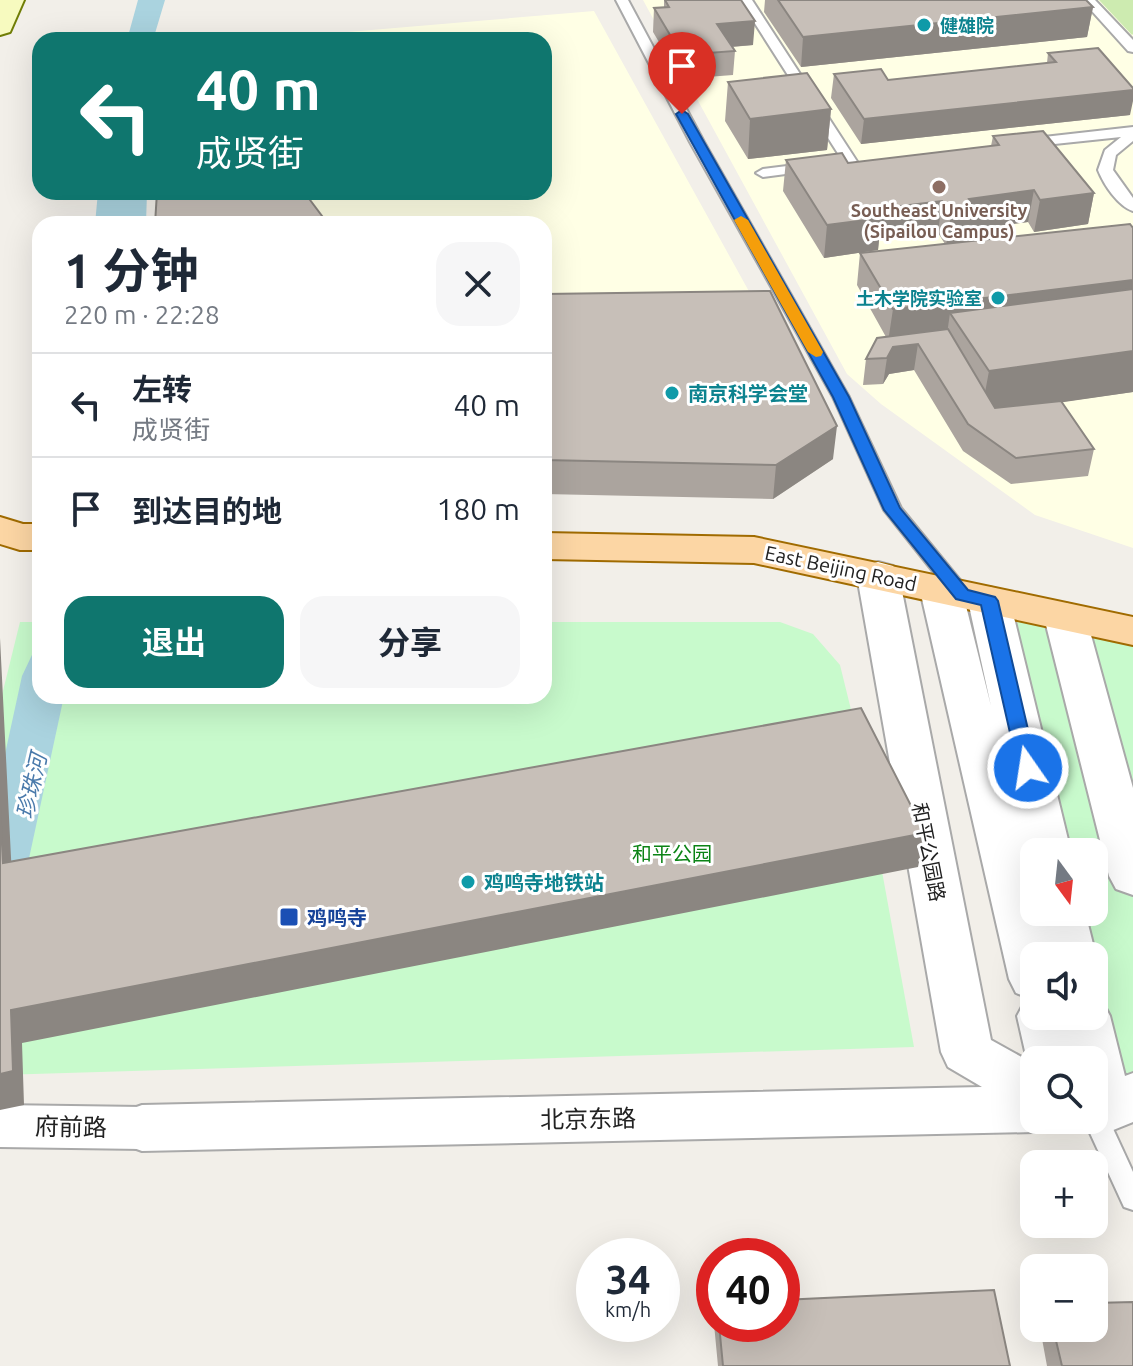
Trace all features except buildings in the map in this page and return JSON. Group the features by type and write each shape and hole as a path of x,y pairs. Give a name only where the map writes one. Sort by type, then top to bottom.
{"main road":[{"path":"0,26 10,0"},
{"name":"East Beijing Road","path":"552,546 754,550 1133,631"}],"street":[{"name":"和平公园路","path":"878,576 967,1052 1020,1083"},
{"path":"964,595 1042,838"},
{"path":"964,595 1027,942"},
{"path":"1065,617 1133,876"},
{"path":"1088,1030 1112,1108"},
{"name":"北京东路","path":"142,1128 1020,1109"},
{"name":"府前路","path":"0,1126 142,1128"}],"lane":[{"path":"622,0 697,142 841,397 893,510 964,595"},
{"path":"746,0 844,164 763,173"},
{"path":"1088,0 1133,48"},
{"path":"1008,145 1133,133"},
{"path":"1133,133 1105,159 1104,168 1105,176 1133,207"},
{"path":"1112,1108 1133,1199"}],"shaded area":[{"name":"Southeast University (Sipailou Campus)","path":"643,0 1133,0 1133,548 1035,515 881,404 847,374"},
{"path":"594,11 767,324 552,327 552,216 271,216 200,200 552,200 552,32 347,32"}],"green space":[{"path":"1099,0 1133,0 1132,35"},
{"path":"941,590 1133,631 1133,1111 1108,1078 1108,1046 1094,1046 1094,1030 1108,1030 1108,942 1078,942 1059,926 1108,926 1108,838 1020,839"},
{"name":"和平公园","path":"20,622 32,622 32,704 552,704 552,622 780,622 813,634 840,665 857,734 914,1047 0,1075 0,703"}],"water":[{"path":"138,0 165,0 155,32 129,32"},
{"path":"97,200 147,200 146,216 96,216"},
{"name":"珍珠河","path":"32,655 32,704 62,704 0,993 0,777 22,676"}],"slow traffic":[{"path":"741,220 816,352"}],"place":[{"name":"健雄院","path":"924,25"},
{"name":"Southeast University (Sipailou Campus)","path":"939,187"},
{"name":"土木学院实验室","path":"998,298"},
{"name":"南京科学会堂","path":"672,393"},
{"name":"鸡鸣寺地铁站","path":"468,882"},
{"name":"鸡鸣寺","path":"289,917"}],"route":[{"path":"682,114 841,397 893,510 962,595 989,601 1028,768"}]}
